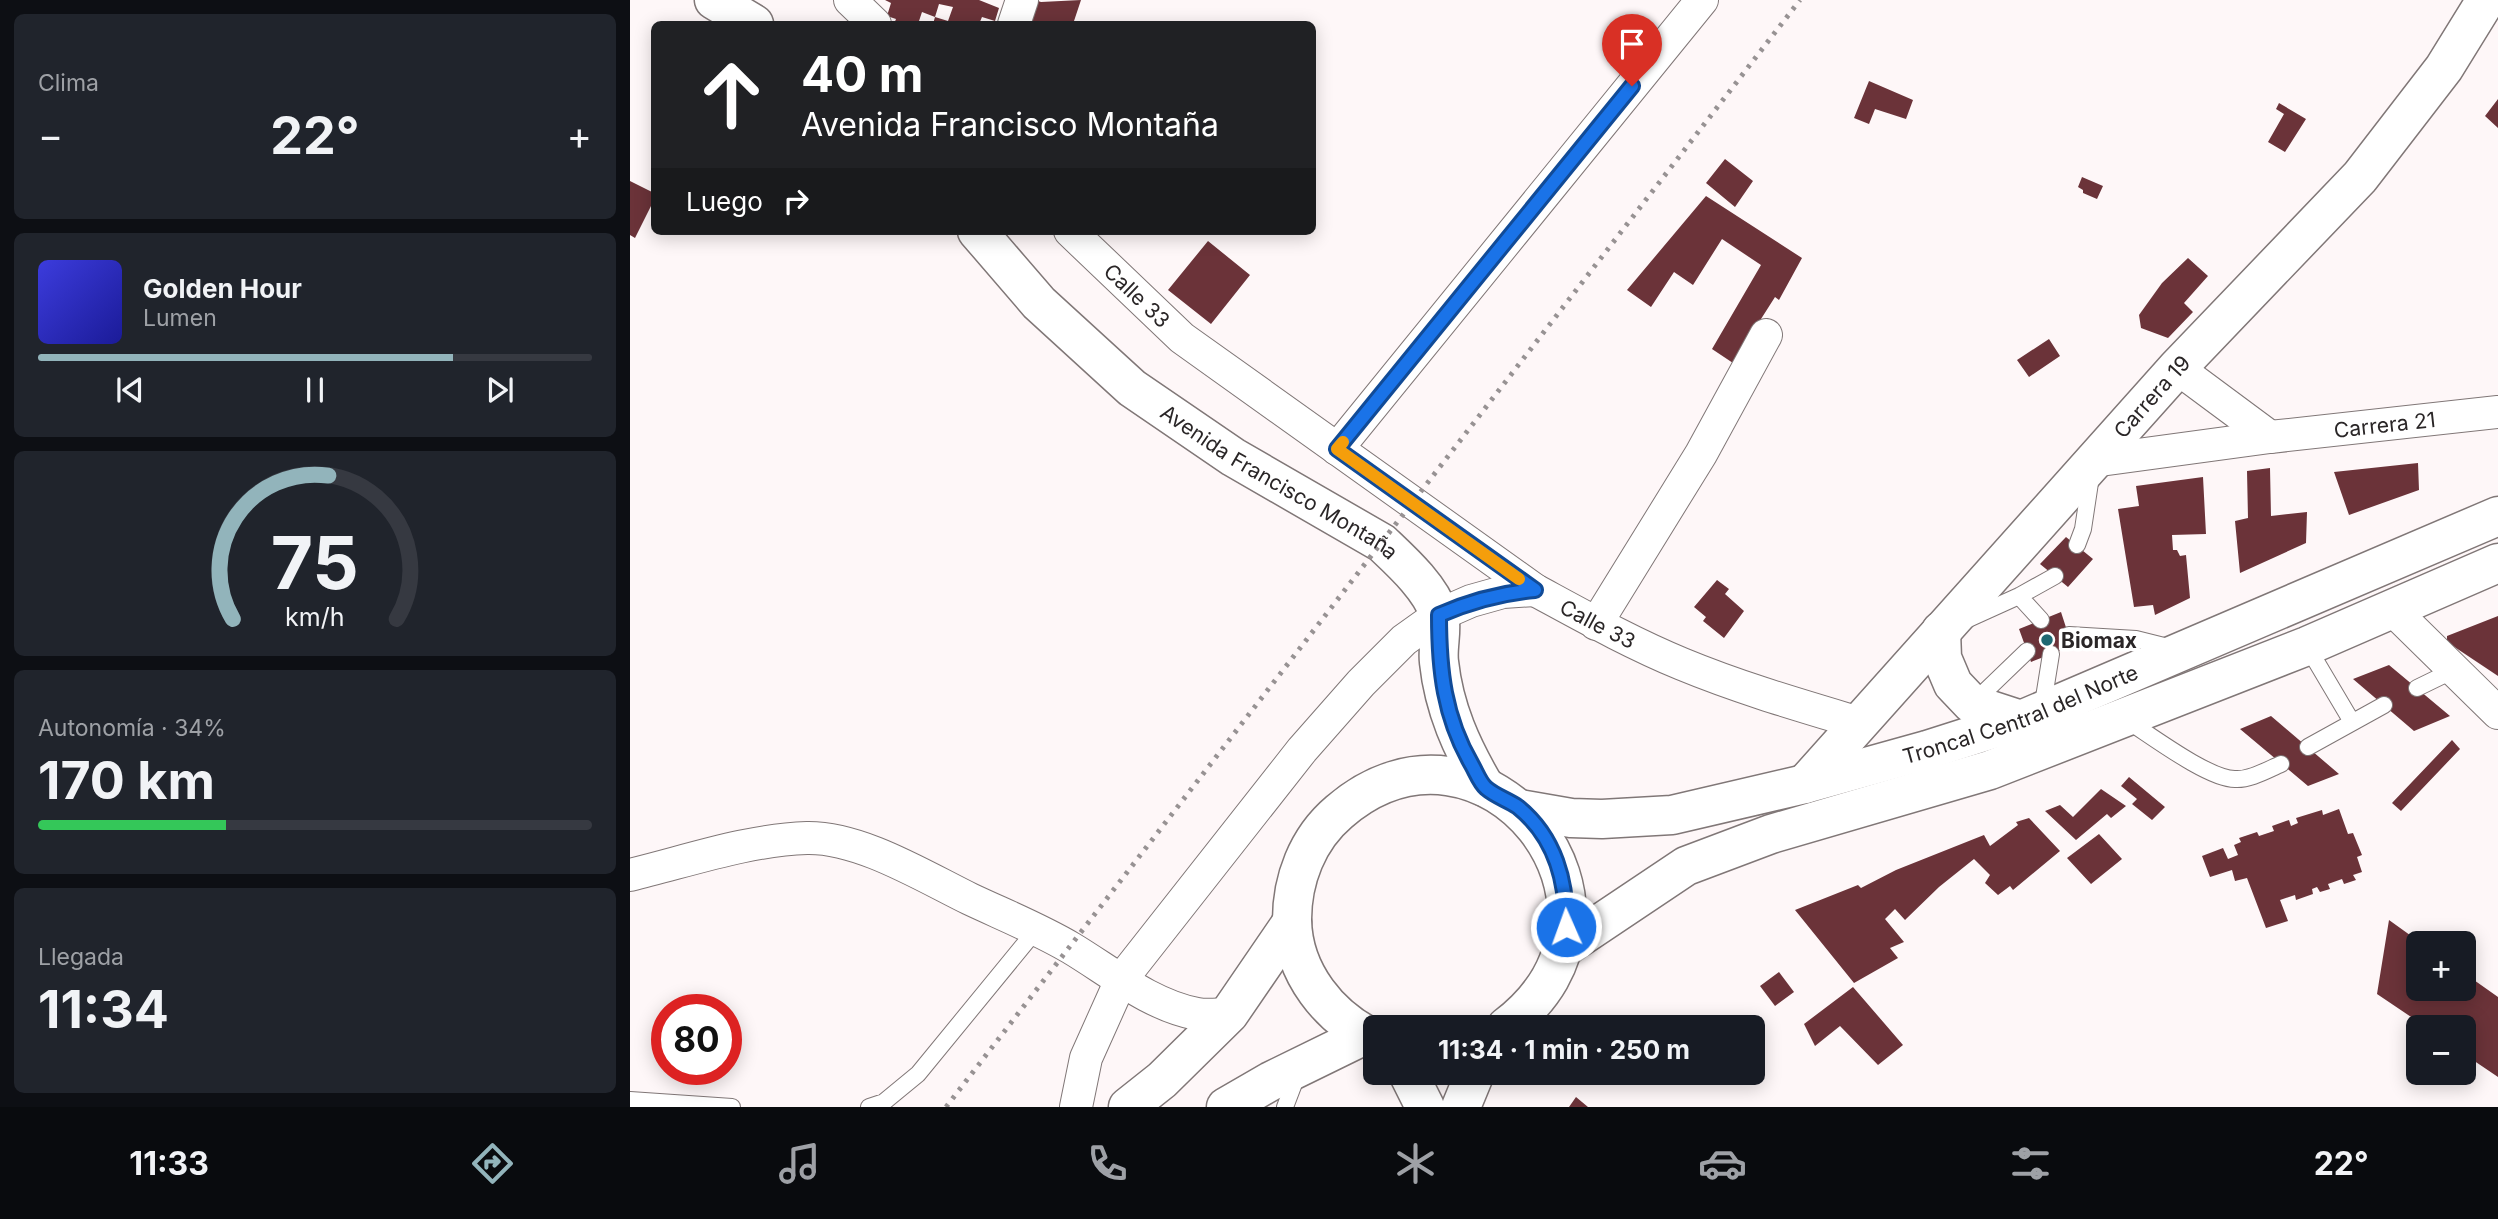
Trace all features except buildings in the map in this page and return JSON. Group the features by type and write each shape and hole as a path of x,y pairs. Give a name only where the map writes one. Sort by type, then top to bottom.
{"main road":[{"path":"714,0 749,21"},
{"name":"Carrera 19","path":"1805,784 2177,368 2360,177 2444,68 2486,0"},
{"name":"Avenida Francisco Montaña","path":"980,235 1039,303 1132,388 1233,457 1382,543 1401,560 1426,591 1439,615"},
{"name":"Troncal Central del Norte","path":"1520,809 1571,818 1633,819 1672,815 1805,784 1927,750 2032,715 2498,516"},
{"name":"Troncal Central del Norte","path":"1562,949 1686,866 1772,834 1990,770 2306,646 2498,563"},
{"path":"1439,615 1439,661 1447,706 1462,749 1485,787"},
{"path":"1941,631 1942,658 1947,671 1953,684 1972,704 2032,715"},
{"path":"1363,1033 1336,1014 1314,988 1303,968 1292,922 1294,894 1313,841 1330,819 1352,801 1376,787 1403,779 1431,776 1459,779 1485,787 1520,809 1548,842 1564,883 1567,905 1562,949 1556,967 1541,992 1521,1015"},
{"path":"1128,1107 1162,1080 1229,1014 1292,922"},
{"path":"1226,1107 1301,1066 1363,1041"},
{"path":"1414,1085 1425,1107"},
{"path":"1461,1107 1470,1085"}],"street":[{"path":"1015,21 1022,0"},
{"path":"1337,449 1702,0"},
{"name":"Calle 33","path":"1074,235 1182,338 1535,590 1596,624 1681,663 1769,697 1859,723"},
{"path":"1596,624 1701,454 1766,335"},
{"path":"2177,368 2270,437"},
{"name":"Carrera 21","path":"2093,461 2270,437 2498,412"},
{"path":"1076,1107 1086,1058 1121,980 1302,750 1361,683 1404,640 1439,615 1471,601 1503,593 1535,590"},
{"path":"2392,609 2498,713"},
{"path":"630,875 764,842 809,838 847,844 891,861 1036,930 1173,1008 1200,1014 1229,1014"}],"lane":[{"path":"2077,545 2083,529 2093,461"},
{"path":"1941,631 2020,596 2055,576"},
{"path":"2020,596 2041,620"},
{"path":"2069,635 2136,639 2184,651"},
{"path":"2306,646 2352,722"},
{"path":"1972,704 2027,651"},
{"path":"2032,715 2051,654"},
{"path":"2417,688 2454,670"},
{"path":"2308,747 2384,705"},
{"path":"2123,718 2200,766 2226,778 2247,778 2281,764"},
{"path":"869,1107 884,1102 918,1074 1036,930"},
{"path":"1285,1107 1301,1066"},
{"path":"630,1100 732,1107"}],"railway":[{"path":"946,1107 1800,0"}],"slow traffic":[{"path":"1343,442 1337,449 1519,579"}],"place":[{"name":"Biomax","path":"2047,640"}],"route":[{"path":"1566,927 1564,883 1548,842 1520,809 1485,787 1462,749 1447,706 1439,661 1439,615 1471,601 1503,593 1535,590 1337,449 1632,86"}]}
